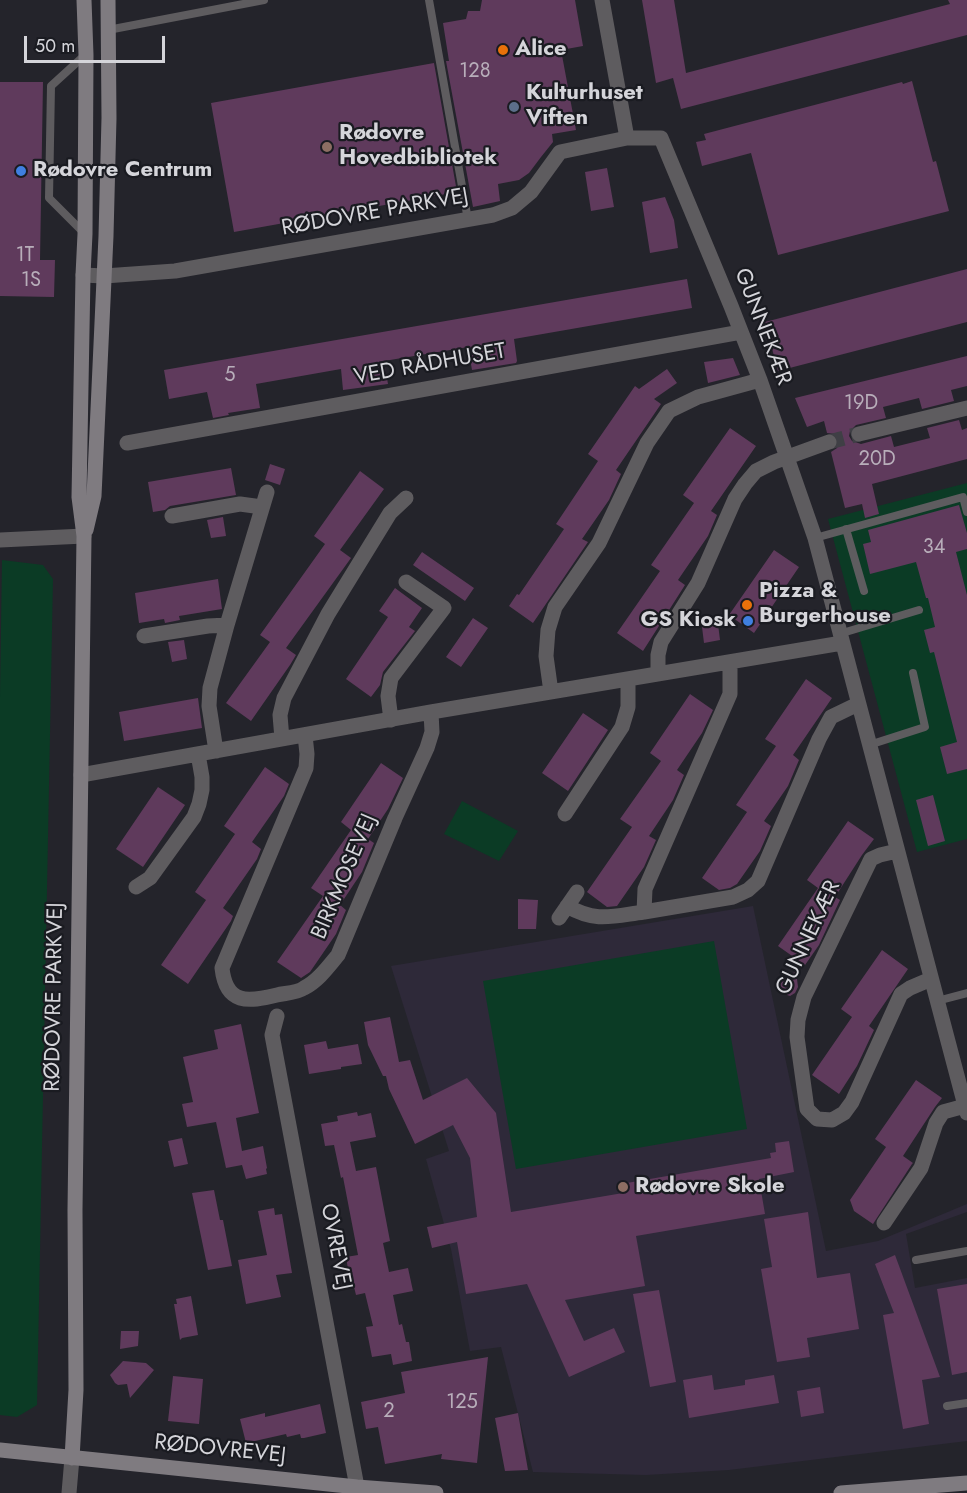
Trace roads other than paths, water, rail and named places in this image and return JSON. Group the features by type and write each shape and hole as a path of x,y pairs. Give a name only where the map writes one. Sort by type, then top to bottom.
{"street":[{"name":"RØDOVRE PARKVEJ","path":"72,1458 76,1390 75,1210 84,536 79,497 82,275 85,234 84,0"},
{"name":"RØDOVRE PARKVEJ","path":"84,536 94,496 106,236 110,118 108,0"},
{"path":"602,0 627,138"},
{"path":"86,55 109,53"},
{"name":"RØDOVRE PARKVEJ","path":"82,275 104,276 175,271 494,215 512,208 531,192 560,152 627,138"},
{"name":"GUNNEKÆR","path":"627,138 662,138 760,380 787,457 815,538 966,1110 943,1112 936,1123 921,1168 884,1223"},
{"path":"85,234 106,236"},
{"name":"VED RÅDHUSET","path":"127,443 741,332"},
{"path":"551,692 546,656 548,630 555,607 599,543 647,442 669,411 698,397 760,380"},
{"path":"859,434 967,408"},
{"path":"658,674 658,655 662,642 698,583 735,499 745,484 756,471 829,442"},
{"path":"282,739 280,716 284,698 328,614 390,513 406,498"},
{"path":"172,516 264,499 210,688 209,706 216,751"},
{"path":"0,540 84,536"},
{"path":"391,720 388,696 391,678 444,608 406,582"},
{"path":"144,636 227,625"},
{"path":"81,775 431,712 730,662 841,638"},
{"path":"644,912 645,889 730,694 730,662"},
{"path":"565,814 622,727 628,707 628,679"},
{"path":"577,892 563,912 608,917 733,897 748,890 758,881 819,739 831,717 858,704"},
{"name":"BIRKMOSEVEJ","path":"305,735 306,768 222,968 223,980 228,989 236,997 246,1001 303,989 324,972 338,955 427,748 432,732 431,712"},
{"path":"136,887 150,878 194,817 202,790 198,754"},
{"name":"GUNNEKÆR","path":"897,851 871,859 804,998 798,1020 797,1037 807,1109 817,1119 832,1120 844,1113 852,1102 901,994 931,979"},
{"name":"OVREVEJ","path":"277,1016 272,1035 357,1487"},
{"name":"RØDOVREVEJ","path":"0,1450 292,1484 436,1493"},
{"path":"69,1493 72,1458"},
{"path":"841,1493 967,1483"}],"lane":[{"path":"108,30 264,0"},
{"path":"429,0 468,220"},
{"path":"85,234 49,198 51,86 86,55"},
{"path":"815,538 963,497 967,512"},
{"path":"846,529 864,591"},
{"path":"841,638 919,610"},
{"path":"869,745 925,728 913,673"},
{"path":"937,1001 967,993"},
{"path":"916,1260 967,1251"},
{"path":"947,1406 967,1403"}],"tunnel":[{"path":"829,442 859,434"}],"place":[{"name":"Alice","path":"503,50"},
{"name":"Kulturhuset Viften","path":"514,107"},
{"name":"Rødovre Hovedbibliotek","path":"327,147"},
{"name":"Rødovre Centrum","path":"21,171"},
{"name":"Pizza & Burgerhouse","path":"747,605"},
{"name":"GS Kiosk","path":"748,621"},
{"name":"Rødovre Skole","path":"623,1187"}]}
